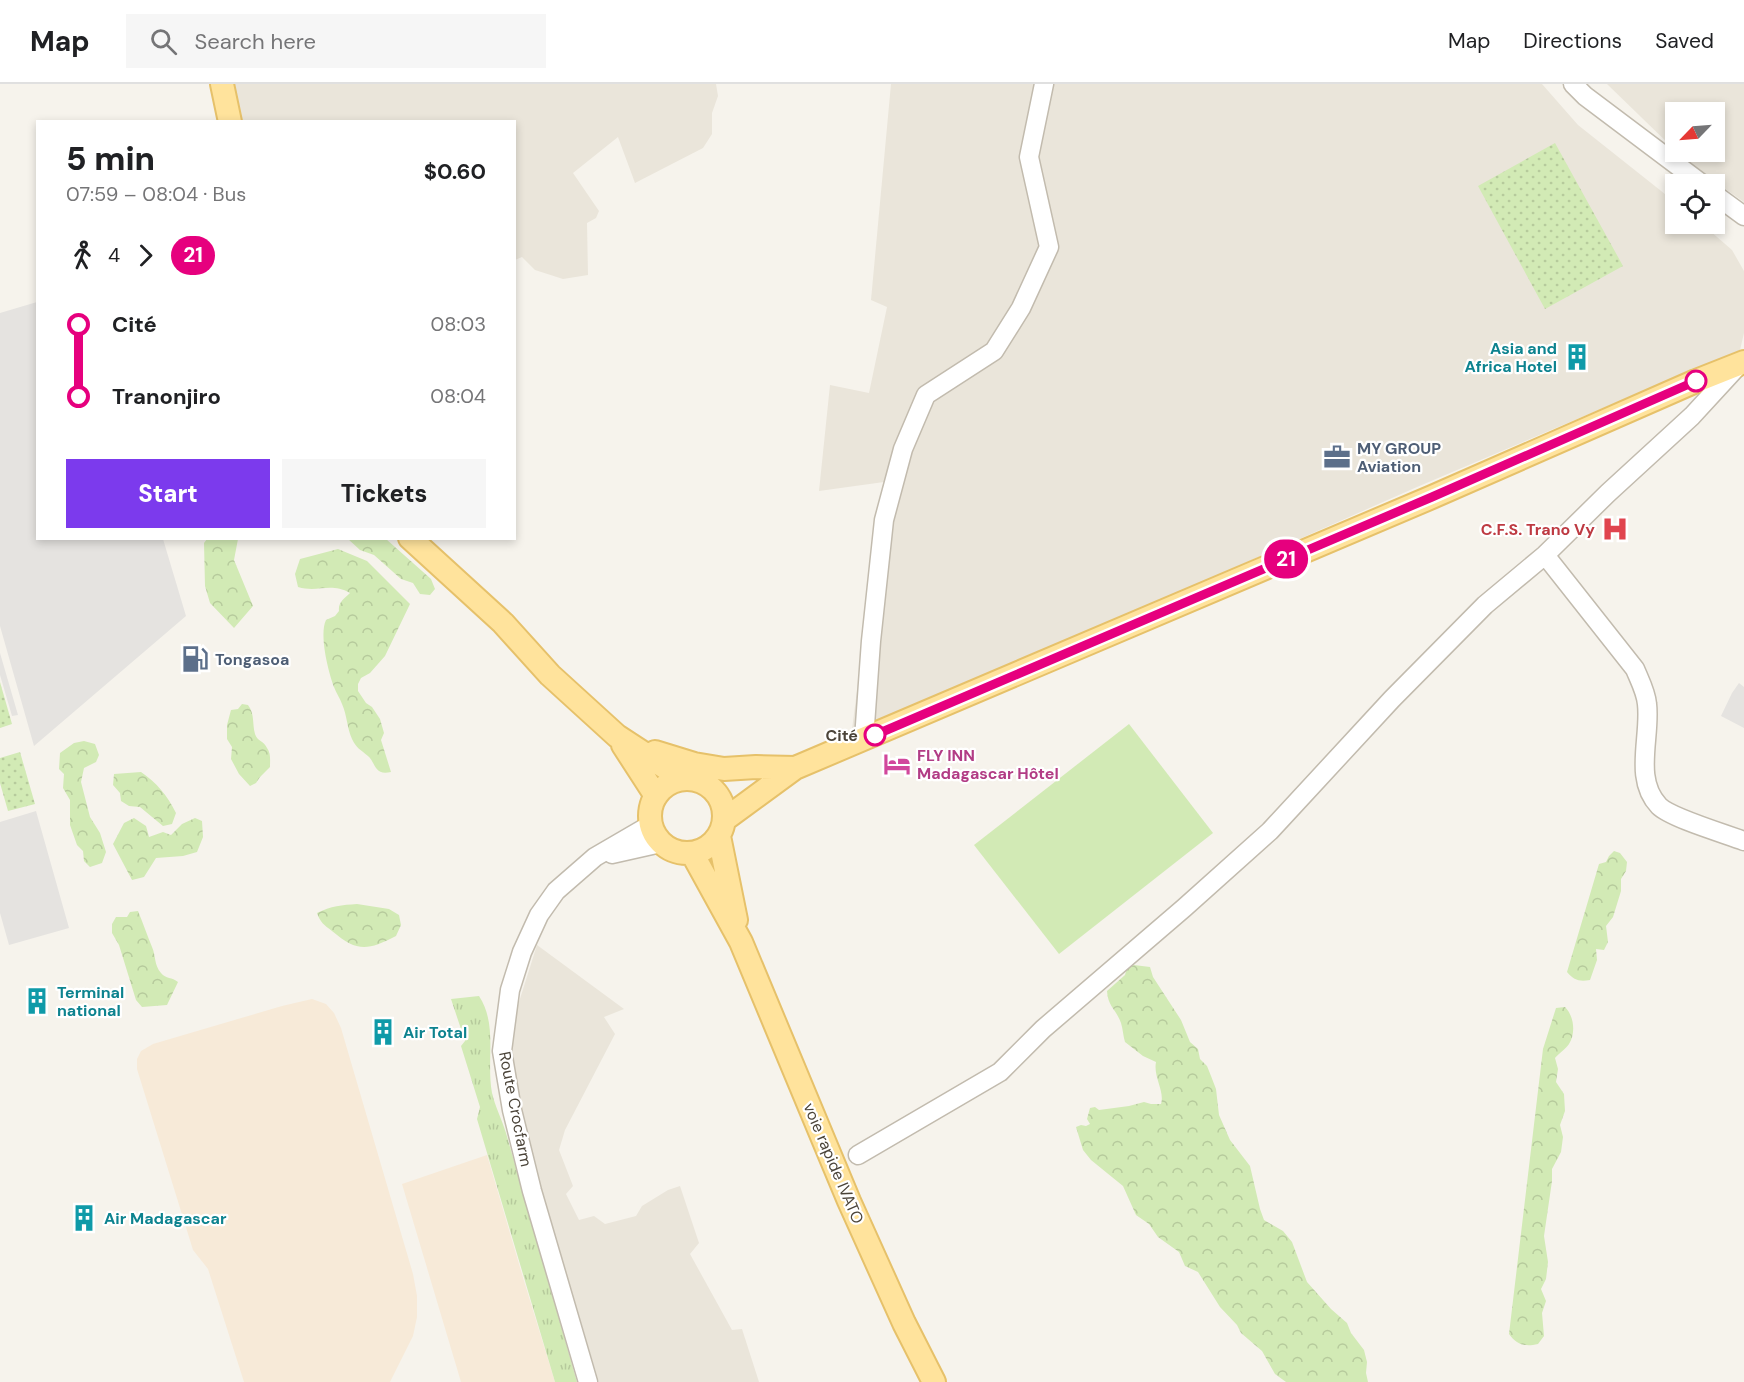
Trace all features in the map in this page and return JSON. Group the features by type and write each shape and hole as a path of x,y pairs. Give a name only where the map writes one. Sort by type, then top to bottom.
{"main road":[{"path":"222,84 230,120"},
{"path":"795,768 721,828 707,848 692,853 676,852 656,834 650,812 656,796 668,784 795,768 1432,497 1742,362"},
{"path":"412,540 503,623 550,675 618,736 691,780 713,790 722,804 721,828 741,942"},
{"path":"618,736 656,752 694,764 724,769 795,768"},
{"path":"618,736 656,796"},
{"path":"692,853 741,942"},
{"name":"voie rapide IVATO","path":"741,942 849,1201 904,1323 934,1382"}],"street":[{"path":"864,740 871,641 884,520 903,449 926,395 994,351 1021,308 1049,247 1029,157 1044,84"},
{"path":"1573,84 1585,96 1689,174"},
{"path":"1725,202 1744,216"},
{"path":"858,1155 1000,1072 1042,1029 1270,831 1392,699 1485,605 1545,555 1608,493 1692,417 1742,362"},
{"path":"1545,555 1635,669 1644,690 1647,705 1645,773 1649,790 1659,806 1672,815 1744,842"},
{"name":"Route Crocfarm","path":"588,1382 532,1191 512,1110 502,1051 510,990 522,952 539,915 556,891 595,857 656,834"}],"shaded area":[{"path":"233,84 716,84 718,96 712,113 712,134 703,148 635,183 618,137 573,173 599,211 596,218 587,223 588,275 563,279 535,270 522,257 516,260 516,120 239,120"},
{"path":"891,84 1542,84 1578,125 1665,194 1665,234 1714,234 1732,250 1744,271 1744,333 1740,350 1417,487 851,737 884,482 819,491 830,385 869,393 887,307 871,300"},
{"path":"1607,84 1744,84 1744,202 1725,189 1725,174 1704,174 1688,162 1725,162 1725,102 1665,102 1665,140"},
{"path":"36,302 36,540 163,540 186,616 34,746 0,626 0,313"},
{"path":"0,653 18,715 12,716 0,675"},
{"path":"1739,683 1744,687 1744,728 1721,716"},
{"path":"36,811 69,928 9,945 0,913 0,822"},
{"path":"537,945 624,1009 604,1017 615,1034 565,1130 559,1150 573,1186 566,1194 579,1220 594,1216 605,1224 636,1216 642,1206 668,1190 680,1186 699,1243 690,1254 732,1330 742,1329 759,1382 599,1382 532,1159 520,1110 511,1048 518,1005"},
{"path":"312,999 326,1004 334,1013 341,1028 413,1274 417,1296 417,1317 413,1336 390,1382 244,1382 208,1269 193,1250 137,1069 137,1059 141,1051 153,1044"},
{"path":"487,1155 555,1382 461,1382 402,1184"}],"green space":[{"path":"1555,143 1623,266 1545,309 1478,186"},
{"path":"206,540 238,540 234,560 253,606 234,628 210,603 205,586 204,543"},
{"path":"349,540 387,540 431,579 435,589 430,595 420,594 413,583 401,579 374,555 360,550"},
{"path":"338,549 367,561 410,604 385,656 370,673 361,678 358,684 358,691 380,719 384,733 381,740 391,772 378,771 371,759 354,742 327,662 323,634 326,620 335,616 339,611 340,603 350,593 336,588 305,589 298,587 295,574 300,559"},
{"path":"0,682 12,724 0,728"},
{"path":"242,704 250,708 255,734 266,746 270,757 270,767 256,783 250,786 239,774 231,759 232,747 227,739 227,725 231,710 238,709"},
{"path":"1129,724 1213,833 1059,954 974,845"},
{"path":"84,741 95,744 99,755 96,762 84,768 81,782 90,817 100,833 106,852 102,863 90,867 84,861 83,851 77,845 70,825 70,800 63,788 64,774 59,769 60,753 74,743"},
{"path":"20,752 35,804 8,811 0,783 0,758"},
{"path":"141,772 157,785 173,807 176,813 172,824 163,826 140,807 129,806 121,801 120,793 113,785 114,774"},
{"path":"134,818 146,826 149,837 163,832 171,835 182,824 195,818 202,821 203,837 197,852 183,856 156,858 144,877 132,880 113,844 124,823"},
{"path":"1614,851 1620,853 1627,862 1613,917 1606,926 1608,942 1604,950 1596,949 1597,960 1590,980 1577,980 1567,972 1599,864 1606,862"},
{"path":"357,904 389,909 399,915 401,925 396,936 370,947 356,946 348,943 327,927 317,913 337,906"},
{"path":"138,911 159,970 165,976 178,982 167,1005 142,1007 136,1000 119,945 112,933 112,924 116,917 127,917 130,912"},
{"path":"1134,965 1150,967 1153,977 1181,1020 1190,1042 1198,1049 1200,1059 1207,1066 1216,1089 1219,1115 1230,1140 1250,1166 1264,1220 1283,1231 1292,1242 1307,1282 1347,1323 1351,1333 1364,1350 1368,1382 1286,1382 1275,1374 1262,1351 1241,1333 1237,1325 1220,1307 1198,1272 1185,1266 1179,1252 1158,1237 1149,1224 1136,1215 1123,1186 1091,1160 1083,1150 1076,1127 1090,1124 1087,1119 1090,1108 1095,1107 1099,1110 1144,1102 1161,1104 1156,1062 1143,1056 1125,1042 1121,1023 1107,991 1125,975 1127,968"},
{"path":"479,996 485,1007 490,1031 492,1093 506,1133 577,1382 555,1382 477,1119 480,1107 461,1046 465,1041 451,999"},
{"path":"1565,1007 1572,1020 1573,1030 1569,1044 1555,1058 1558,1069 1556,1082 1564,1094 1565,1111 1560,1125 1563,1137 1561,1152 1552,1169 1544,1236 1548,1262 1546,1279 1541,1289 1546,1301 1542,1313 1544,1336 1538,1344 1525,1345 1515,1341 1509,1334 1543,1049 1556,1008"}],"bus line":[{"name":"21","path":"875,735 1432,497 1696,381"}],"place":[{"name":"Asia and Africa Hotel","path":"1577,357"},
{"name":"MY GROUP Aviation","path":"1337,457"},
{"name":"C.F.S. Trano Vy","path":"1615,529"},
{"name":"Tongasoa","path":"195,659"},
{"name":"Cité","path":"875,735"},
{"name":"FLY INN Madagascar Hôtel","path":"897,764"},
{"name":"Terminal national","path":"37,1001"},
{"name":"Air Total","path":"383,1032"},
{"name":"Air Madagascar","path":"84,1218"}]}
